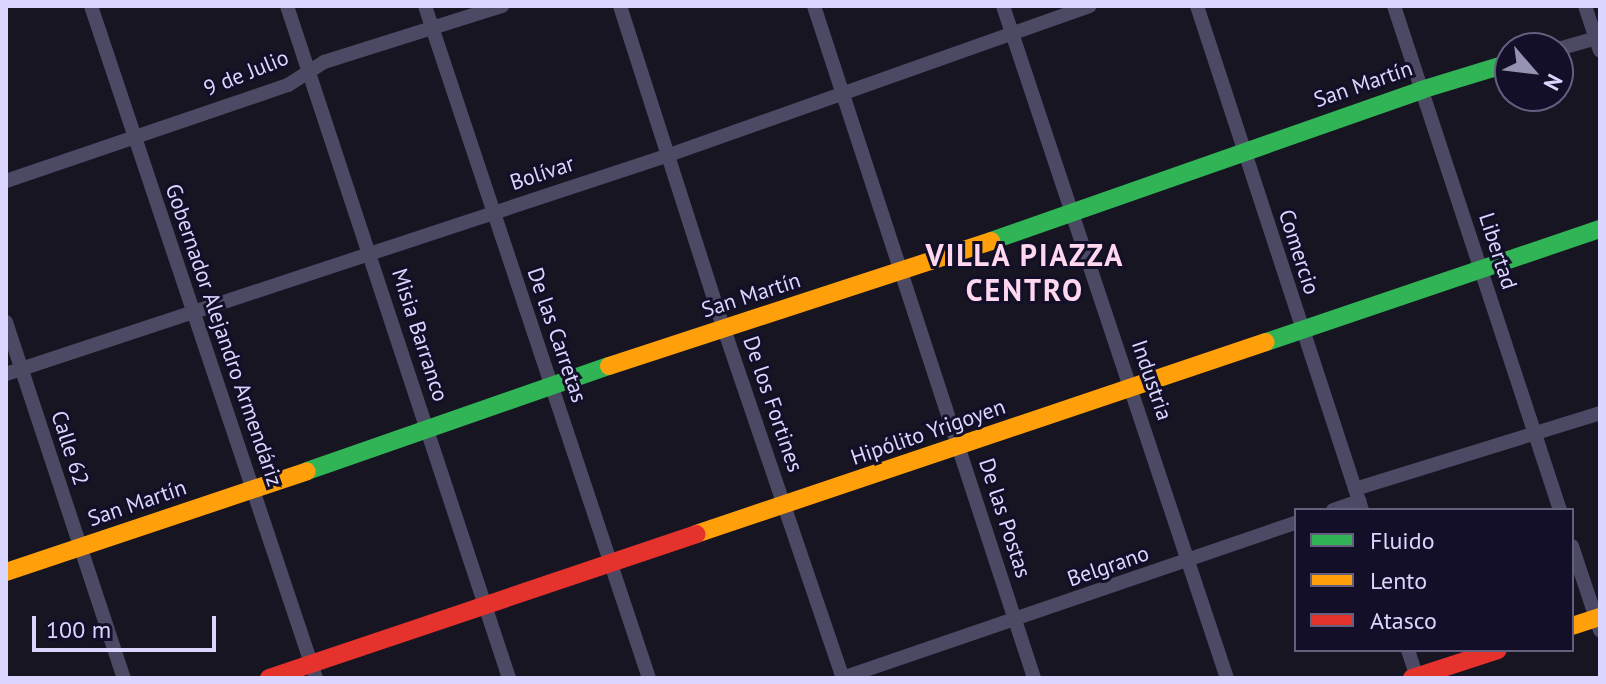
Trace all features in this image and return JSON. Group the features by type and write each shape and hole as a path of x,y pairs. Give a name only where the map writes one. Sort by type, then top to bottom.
{"street":[{"name":"Gobernador Alejandro Armendáriz","path":"91,6 314,671"},
{"name":"Misia Barranco","path":"287,6 509,678"},
{"name":"De las Carretas","path":"425,6 649,678"},
{"name":"9 de Julio","path":"6,181 288,85 324,62 502,6"},
{"name":"De los Fortines","path":"620,6 724,329 843,678"},
{"name":"De las Postas","path":"814,6 1034,678"},
{"name":"Industria","path":"1003,6 1227,678"},
{"name":"Bolívar","path":"13,372 669,155 1089,6"},
{"name":"Comercio","path":"1197,6 1359,500"},
{"name":"Libertad","path":"1394,6 1559,508"},
{"path":"1574,46 1599,42 1585,6"},
{"name":"San Martín","path":"6,572 428,430 551,385 901,272 1244,150 1494,68"},
{"name":"Hipólito Yrigoyen","path":"269,678 314,671 485,607 1131,388 1300,327 1600,229"},
{"name":"Calle 62","path":"6,322 13,372 124,678"},
{"path":"1338,508 1535,434 1600,413"},
{"name":"Belgrano","path":"843,678 1294,524"},
{"path":"1574,552 1599,622 1574,626"},
{"path":"1408,652 1415,678 1492,652"}],"traffic: fast":[{"path":"991,241 1421,90 1494,68"},
{"path":"1266,342 1600,229"},
{"path":"307,471 609,366"}],"traffic: slow":[{"path":"609,366 991,241"},
{"path":"696,534 1266,342"},
{"path":"6,572 307,471"},
{"path":"1574,625 1600,617"}],"traffic: jam":[{"path":"269,678 696,534"},
{"path":"1412,678 1492,652"}],"district":[{"name":"VILLA PIAZZA CENTRO","path":"1025,272"}]}
